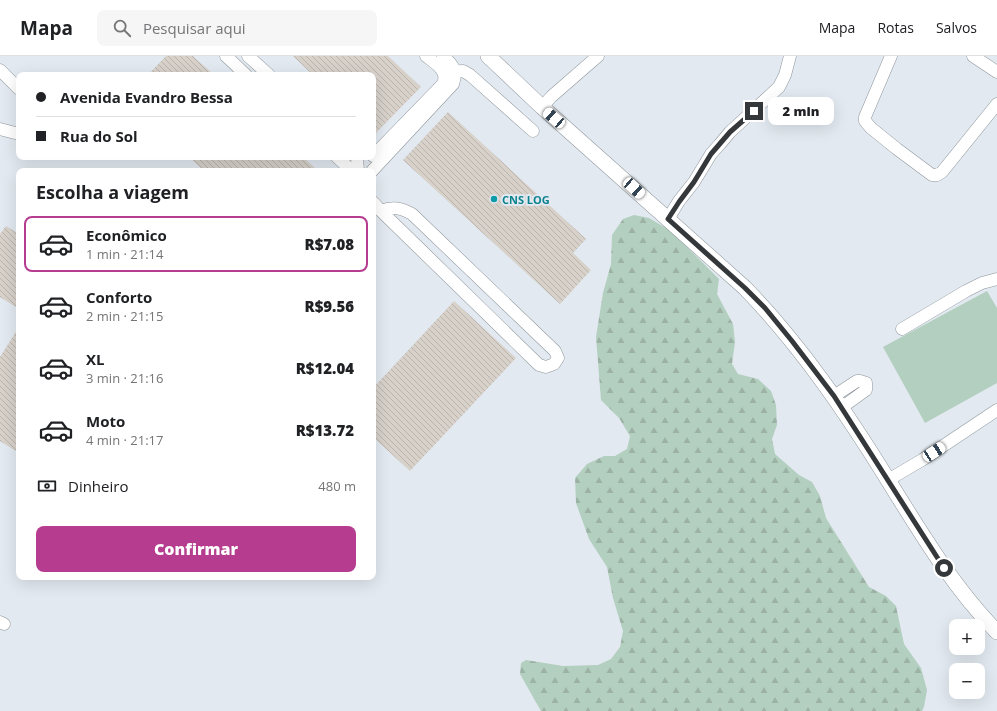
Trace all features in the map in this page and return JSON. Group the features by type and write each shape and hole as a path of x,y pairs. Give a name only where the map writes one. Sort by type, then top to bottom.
{"main road":[{"path":"488,56 542,107 745,288 765,308 838,402 938,559 969,601 997,632"}],"street":[{"path":"226,56 243,72"},
{"path":"248,56 266,72"},
{"path":"375,168 453,84 455,77 426,56"},
{"path":"376,153 443,84 449,72 450,62 443,56"},
{"path":"542,107 552,96 598,56"},
{"path":"668,219 694,182 711,154 730,132 779,87 786,75 790,56"},
{"path":"891,56 865,117 865,121 871,128 897,149 932,175 937,175 942,172 997,104"},
{"path":"973,56 997,72"},
{"path":"0,70 16,86"},
{"path":"449,72 463,71 470,74 533,131"},
{"path":"0,130 16,133"},
{"path":"340,160 349,168"},
{"path":"377,206 396,207 412,214 555,351 558,358 554,364 546,367 540,365 377,206"},
{"path":"902,329 966,291 982,283 997,279"},
{"path":"888,480 922,460 997,410"}],"green space":[{"path":"634,215 649,218 671,231 719,279 717,294 733,324 735,342 732,364 738,374 758,379 771,391 776,405 777,425 772,439 775,454 799,475 812,482 820,496 826,518 869,587 886,596 896,606 904,644 921,668 927,690 922,711 541,711 520,674 521,663 526,660 563,666 598,665 611,659 620,647 623,631 613,598 607,567 589,539 576,503 575,478 587,464 604,456 615,456 627,449 630,436 619,418 601,400 596,337 603,293 611,264 612,235 623,219"},
{"path":"987,291 997,308 997,383 925,423 883,347"}],"building":[{"path":"166,56 193,56 211,72 151,72"},
{"path":"293,56 388,56 421,87 376,133 376,72 310,72"},
{"name":"CNS LOG","path":"448,112 586,239 573,253 591,270 560,304 403,160"},
{"path":"192,160 306,160 315,168 201,168"},
{"path":"6,226 16,232 16,307 0,297 0,234"},
{"path":"454,301 516,358 410,471 376,440 376,385"},
{"path":"16,332 16,451 0,441 0,357"}],"place":[{"name":"CNS LOG","path":"494,199"}],"route":[{"path":"754,111 730,132 711,154 694,182 668,219 745,288 765,308 812,366 834,396 944,568"}]}
